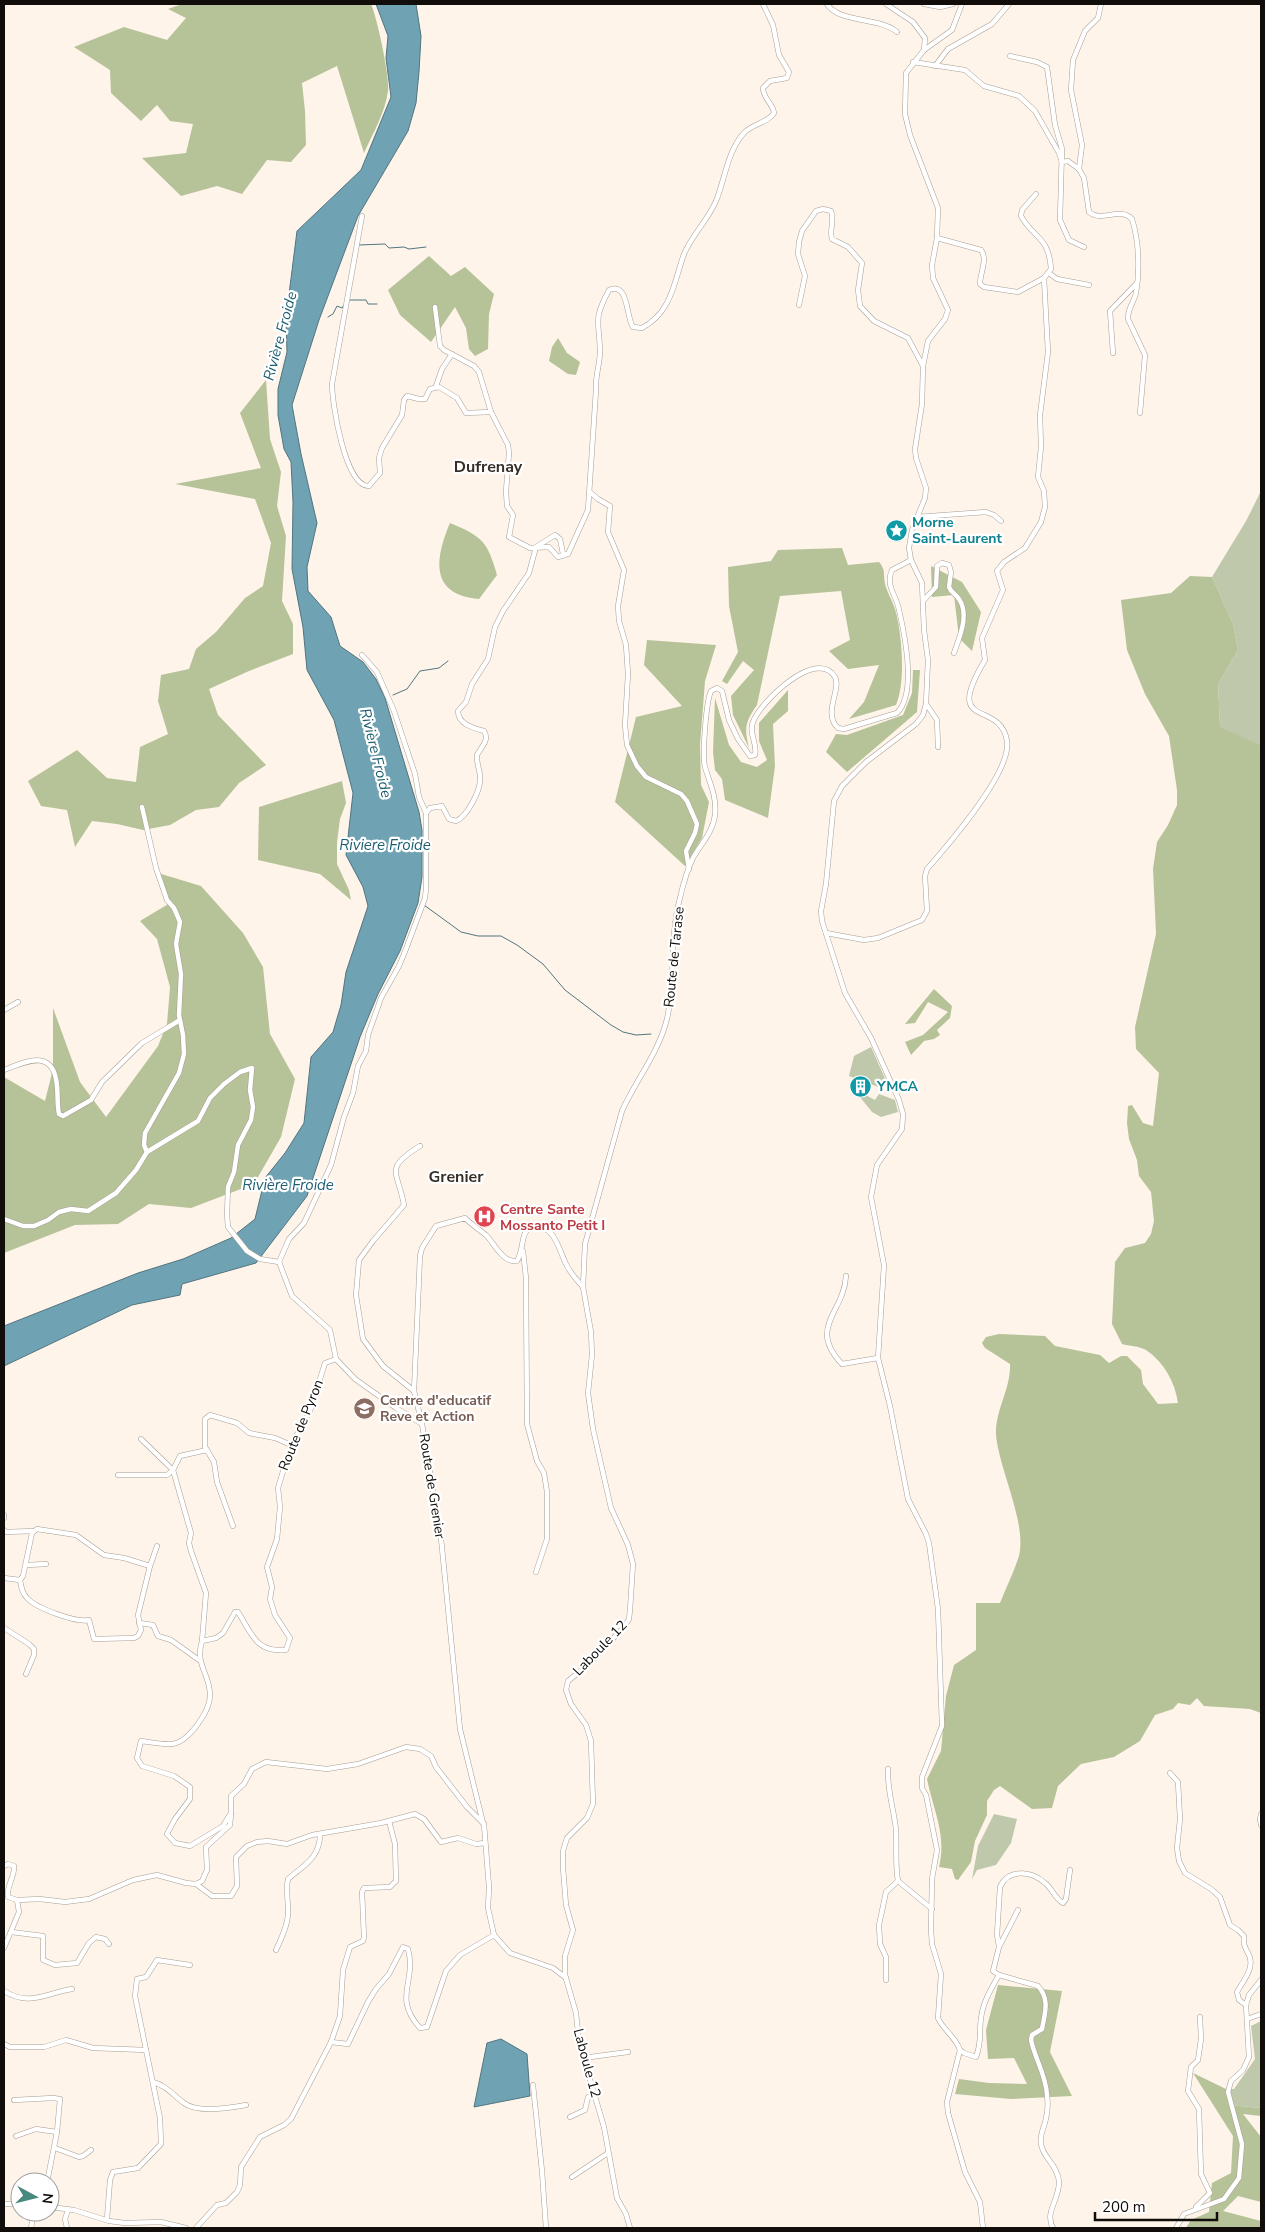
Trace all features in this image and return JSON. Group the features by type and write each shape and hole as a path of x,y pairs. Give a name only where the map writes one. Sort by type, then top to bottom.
{"street":[{"path":"435,307 440,346 452,354 463,358 478,369 491,412 509,450 506,491 507,506 514,515 508,535 526,547 549,547 558,557 564,555 570,551 587,514 591,491 595,380 600,351 597,325 599,311 609,290 614,288 619,290 626,300 629,320 633,327 642,328 658,314 674,291 687,248 715,204 726,167 739,140 746,130 767,120 774,113 774,108 764,96 763,88 770,81 787,78 789,72 779,55 774,30 763,4"},
{"path":"827,4 836,12 886,26 897,32"},
{"path":"886,4 920,29 925,38 924,50"},
{"path":"924,4 940,7 955,4 959,13"},
{"path":"962,4 952,30 924,50 906,73 905,114 910,135 938,208 937,238 932,265 933,278 948,310 945,319 928,341 923,366 922,404 915,449 926,488 925,498 912,530 909,548 922,583 924,600 924,630 928,660 926,704 923,715 916,724 866,762 837,793 834,801 826,884 821,911 845,993 871,1038 899,1100 903,1114 902,1129 877,1165 871,1197 884,1265 878,1358 890,1406 908,1499 926,1534 929,1544 938,1609 942,1726 922,1777 922,1788 926,1795 937,1850 932,1879 932,1944 940,1974 938,2018 964,2054 976,2056 981,2044 980,2020 985,1999 999,1975"},
{"path":"935,66 948,50 992,24 1009,4"},
{"path":"1079,169 1082,145 1071,90 1073,60 1085,31 1098,18 1100,4"},
{"path":"1010,56 1037,62 1047,67 1055,125 1062,149 1060,220 1069,240 1084,247"},
{"path":"913,62 965,70 984,86 1019,96 1035,112 1059,153 1062,162"},
{"path":"1062,162 1068,161 1079,169 1086,185 1090,214 1100,216 1120,213 1132,219 1138,260 1134,302 1128,318 1145,354 1140,413"},
{"path":"937,238 981,250 984,254 984,261 980,284 984,287 1013,293 1044,278 1049,273 1051,264 1042,238 1021,216 1022,210 1036,194"},
{"path":"799,305 805,276 798,254 800,236 816,211 826,209 831,211 832,214 830,233 832,239 848,247 862,264 858,290 860,306 874,321 908,338 923,366"},
{"path":"362,216 332,384 332,397 348,465 358,483 363,486 369,486 380,473 379,458 382,448 402,415 404,400 407,396 418,399 425,398 430,389 436,386 442,369 452,354"},
{"path":"1049,273 1057,279 1089,286"},
{"path":"826,933 864,940 878,938 922,920 927,912 925,876 927,869 974,812 1004,760 1007,742 1005,734 989,717 975,711 969,704 968,698 976,672 985,660 982,638 1003,590 997,571 1000,566 1025,548 1044,514 1045,497 1038,476 1041,447 1040,415 1048,352 1044,278"},
{"path":"1113,353 1110,310 1137,282"},
{"path":"436,386 457,398 466,413 491,412"},
{"path":"591,491 598,499 610,506 608,532 624,566 618,606 619,621 626,645 628,680 625,712 627,745 637,766 646,777 681,794 687,801 697,824 695,833 686,851 689,869"},
{"path":"917,517 986,512 994,515 1001,521"},
{"path":"426,813 430,808 439,806 444,809 449,819 458,820 473,801 481,778 476,761 484,744 486,732 462,722 458,717 458,711 466,702 472,684 488,659 496,627 503,611 529,573 536,547 552,536 558,536 564,555"},
{"name":"Route de Tarase","path":"583,1287 585,1244 615,1135 630,1093 655,1051 666,1021 670,1005 674,924 689,869 713,824 716,799 705,764 704,750 711,691 716,688 722,690 729,720 738,740 750,756 755,755 756,752 751,726 757,713 783,685 799,675 819,668 825,669 835,676 837,681 832,719 838,728 844,729 897,713 903,707 906,696 907,664 899,608 891,592 888,578 892,570 912,560"},
{"path":"924,600 936,587 937,566 942,563 949,564 951,567 950,590 961,602 963,617 963,626 954,653"},
{"path":"362,655 377,672 394,711 415,774 419,797 426,813 427,874 424,898 399,966 381,998 368,1035 366,1051 358,1066 353,1093 344,1117 331,1165 304,1223 289,1239 278,1262 292,1296 330,1330 336,1359 355,1379 422,1424"},
{"path":"926,704 937,720 938,746"},
{"path":"142,807 156,868 167,900 174,908 180,922 176,944 182,974 180,1020 183,1035 182,1064 175,1081 147,1128 144,1138 147,1152"},
{"path":"4,1010 18,1002"},
{"path":"4,1070 35,1060 43,1061 50,1065 56,1080 59,1114 63,1116 88,1103 102,1082 142,1043 180,1020"},
{"path":"4,1219 23,1226 34,1226 48,1220 59,1212 71,1209 88,1211 116,1193 136,1170 147,1152 198,1120 210,1098 224,1084 240,1072 252,1068 250,1090 253,1107 251,1120 238,1145 234,1172 228,1187 228,1226 248,1251 260,1259 278,1262"},
{"path":"414,1391 383,1366 363,1339 356,1295 359,1260 404,1205 396,1182 398,1163 401,1158 420,1146"},
{"name":"Route de Grenier","path":"484,1824 460,1729 441,1538 422,1424 414,1391 420,1256 432,1229 442,1223 465,1218 487,1236 506,1259 512,1262 519,1259 528,1228 538,1225 556,1238 566,1266 583,1287"},
{"path":"522,1247 526,1278 527,1424 537,1461 544,1473 547,1492 547,1539 536,1572"},
{"path":"846,1276 845,1286 826,1330 830,1348 842,1364 878,1358"},
{"name":"Laboule 12","path":"583,1287 591,1332 592,1355 588,1392 595,1444 610,1508 628,1545 633,1564 629,1619 601,1650 568,1681 566,1690 571,1704 586,1725 591,1741 593,1796 590,1812 582,1824 567,1838 563,1850 564,1893 573,1930 564,1965 576,2013 577,2033 583,2058 604,2127 617,2198 630,2228"},
{"name":"Route de Pyron","path":"202,1642 216,1638 223,1633 235,1612 238,1612 260,1646 272,1651 286,1650 290,1638 275,1615 270,1599 272,1587 267,1567 277,1539 280,1507 278,1488 291,1445 310,1411 325,1363 336,1359"},
{"path":"233,1526 217,1482 214,1462 205,1447 205,1419 210,1415 237,1423 249,1433 275,1438 291,1445"},
{"path":"142,1439 173,1470 192,1533 189,1543 206,1593 199,1660"},
{"path":"118,1475 167,1475 173,1470 180,1456 207,1450"},
{"path":"4,1530 6,1532 39,1529 76,1535 104,1555 124,1558 150,1566"},
{"path":"33,1531 27,1565 20,1580 23,1593 27,1599 60,1616 78,1621 90,1620 93,1630 92,1638 96,1640 134,1638 140,1633 138,1615 157,1546"},
{"path":"27,1565 46,1564"},
{"path":"4,1578 20,1580"},
{"path":"139,1623 153,1625 158,1636 170,1640 199,1660 207,1678 210,1694 209,1703 200,1722 181,1740 174,1744 141,1741 137,1758 142,1766 174,1776 190,1787 190,1800 175,1819 167,1834 175,1843 190,1846 223,1826 231,1813"},
{"path":"4,1628 34,1649 34,1656 26,1674"},
{"path":"196,1884 202,1881 207,1870 206,1847 230,1825 231,1796 244,1784 252,1769 266,1762 327,1769 358,1764 406,1747 420,1749 431,1756 436,1767 467,1807 484,1824 489,1887 488,1908 494,1935 510,1953 556,1969 566,1978"},
{"path":"888,1769 887,1788 896,1830 895,1861 898,1881 932,1909"},
{"path":"1170,1773 1178,1782 1180,1819 1177,1848 1179,1862 1185,1873 1211,1888 1220,1897 1230,1925 1244,1936 1243,1946 1250,1957 1251,1964 1249,1973 1237,1992 1239,2000 1246,2005"},
{"path":"4,1866 8,1864 14,1866 14,1872 7,1892 8,1897 17,1900 40,1899 65,1902 84,1900 134,1880 157,1875 196,1884 212,1896 231,1896 237,1886 236,1857 247,1846 257,1842 268,1841 287,1844 304,1837 416,1814 424,1819 440,1842 458,1838 476,1844 485,1843"},
{"path":"1261,1814 1261,1825"},
{"path":"196,2228 217,2205 226,2203 237,2192 240,2185 242,2167 260,2138 291,2119 331,2042 340,2016 342,1978 350,1947 363,1941 364,1937 362,1892 364,1888 390,1887 396,1881 395,1844 389,1821"},
{"path":"276,1950 287,1924 286,1891 288,1878 311,1860 317,1852 320,1834"},
{"path":"999,1947 997,1935 1000,1887 1003,1882 1016,1873 1030,1874 1045,1883 1063,1903 1066,1899 1070,1870"},
{"path":"886,1980 886,1957 880,1944 879,1925 886,1892 898,1881"},
{"path":"4,1948 19,1912 17,1900"},
{"path":"1018,1910 999,1947 994,1971 999,1975 1038,1986 1043,1991 1046,2002 1042,2029 1032,2035 1031,2040 1046,2084 1047,2094 1047,2116 1041,2144 1046,2155 1055,2166 1059,2182 1049,2220 1053,2228"},
{"path":"11,1932 43,1936 43,1960 46,1963 55,1965 77,1963 89,1943 96,1937 100,1937 109,1944"},
{"path":"331,2042 348,2044 368,2002 389,1974 403,1947 408,1949 411,1960 405,1996 407,2005 412,2018 420,2028 427,2027 446,1971 460,1955 494,1935"},
{"path":"106,2228 110,2180 113,2172 138,2168 161,2144 160,2118 135,1996 137,1979 146,1977 157,1960 190,1965"},
{"path":"556,1969 564,1965"},
{"path":"1184,2214 1224,2199 1239,2178 1242,2144 1228,2092 1231,2081 1244,2070 1249,2057 1246,2005 1249,1995 1261,1980"},
{"path":"4,1991 15,1998 40,1999 60,1991 72,1989"},
{"path":"1247,2019 1261,2014"},
{"path":"1176,2228 1184,2214 1197,2206 1210,2193 1202,2174 1199,2109 1188,2091 1191,2067 1198,2060 1201,2040 1200,2017"},
{"path":"4,2044 10,2047 44,2047 66,2040 93,2048 146,2050"},
{"path":"960,2050 948,2102 948,2113 965,2172 980,2202 983,2228"},
{"path":"583,2058 628,2052"},
{"path":"153,2082 172,2091 183,2102 195,2108 218,2109 246,2105"},
{"path":"533,2086 546,2228"},
{"path":"570,2117 586,2109 588,2097 595,2094"},
{"path":"14,2100 60,2099 57,2132 49,2172"},
{"path":"16,2136 36,2129 57,2132"},
{"path":"54,2148 79,2156 83,2156 92,2150"},
{"path":"572,2177 608,2153"},
{"path":"60,2209 124,2224 161,2222 186,2228"},
{"path":"67,2228 65,2218 68,2210"},
{"path":"626,2228 628,2220"}],"green space":[{"path":"182,4 371,4 383,48 388,91 381,115 364,153 337,66 302,83 306,145 291,162 267,160 242,194 217,186 181,196 142,158 186,153 193,124 170,121 157,105 141,121 111,93 110,70 74,47 124,27 167,40 186,18 168,9"},
{"path":"429,256 451,276 465,267 494,294 489,314 488,349 475,356 469,349 466,328 455,307 431,342 400,315 388,290"},
{"path":"558,338 567,353 580,362 576,375 568,374 549,361 552,347"},
{"path":"266,380 270,439 281,472 277,506 286,536 282,601 293,624 293,654 209,689 218,715 266,765 239,783 219,807 196,810 170,825 143,830 92,821 75,847 67,810 41,806 28,781 77,750 107,778 136,782 140,747 168,734 158,701 161,675 189,669 196,649 216,632 245,598 263,586 271,543 255,499 175,484 261,468 240,413"},
{"path":"1261,491 1261,747 1220,726 1218,684 1238,650 1233,624 1212,577 1246,521"},
{"path":"450,523 477,537 490,554 497,575 479,599 463,596 451,590 444,582 440,573 441,549"},
{"path":"842,548 848,565 879,562 883,570 885,584 895,609 901,644 901,684 896,705 849,719 864,702 879,665 848,669 829,651 850,640 841,591 780,596 757,705 747,725 746,735 749,748 733,715 731,696 754,670 743,661 727,684 722,681 738,652 729,606 728,567 771,561 778,550"},
{"path":"931,566 962,582 981,612 972,651 959,638 954,595 932,597"},
{"path":"1190,576 1212,577 1233,624 1238,650 1218,684 1220,726 1261,746 1261,1713 1250,1709 1204,1706 1197,1698 1190,1705 1178,1703 1173,1709 1155,1715 1140,1741 1114,1757 1081,1764 1058,1786 1052,1808 1032,1809 1000,1786 994,1790 987,1801 987,1815 975,1841 971,1862 958,1880 955,1879 952,1869 939,1867 941,1855 940,1833 927,1779 941,1751 946,1696 954,1665 976,1650 976,1603 1000,1603 1019,1556 1020,1543 1016,1512 998,1449 996,1435 998,1417 1010,1373 1010,1364 985,1348 982,1343 986,1337 999,1334 1045,1336 1055,1346 1100,1355 1109,1363 1121,1356 1127,1356 1141,1370 1143,1384 1158,1404 1178,1403 1177,1395 1168,1373 1158,1360 1146,1350 1122,1344 1112,1324 1115,1262 1125,1248 1145,1243 1151,1234 1154,1221 1151,1192 1139,1176 1137,1160 1129,1139 1127,1123 1128,1106 1132,1105 1143,1123 1153,1126 1159,1073 1136,1049 1135,1027 1156,934 1153,869 1157,842 1168,825 1177,805 1177,790 1169,736 1145,694 1127,650 1121,600 1171,593"},
{"path":"647,640 716,645 705,681 700,745 701,785 709,802 702,838 685,866 615,802 636,717 682,706 644,665"},
{"path":"913,670 920,670 917,712 847,772 826,752 836,734 847,735 903,715 912,693"},
{"path":"788,690 788,711 773,724 775,766 768,818 725,800 722,779 715,770 713,752 715,698 729,745 741,762 757,767 767,760 759,741 759,723"},
{"path":"342,781 346,803 340,819 337,864 349,890 351,900 320,874 258,860 259,807"},
{"path":"158,873 201,886 243,933 263,967 270,1034 295,1079 281,1137 254,1184 191,1208 149,1204 118,1224 75,1225 4,1253 4,1077 45,1101 53,1069 53,1008 80,1082 106,1117 158,1046 167,1024 170,987 157,939 140,921 170,903"},
{"path":"934,989 952,1006 950,1018 937,1030 940,1035 934,1039 924,1041 911,1055 905,1042 923,1035 948,1012 928,1002 915,1023 905,1024"},
{"path":"871,1047 888,1085 881,1088 849,1076 854,1056"},
{"path":"860,1092 875,1100 879,1094 895,1100 898,1112 881,1117 872,1112 859,1096"},
{"path":"994,1814 1017,1819 1011,1843 996,1865 977,1870 972,1879 978,1846"},
{"path":"998,1985 1062,1991 1050,2052 1072,2096 1011,2099 955,2094 959,2079 989,2083 1027,2084 1014,2058 988,2059 986,2030"},
{"path":"1261,2021 1261,2108 1229,2105 1226,2089 1234,2089 1255,2059 1251,2026"},
{"path":"1193,2073 1226,2089 1229,2105 1261,2108 1261,2116 1243,2114 1261,2137 1261,2202 1238,2196 1223,2211 1261,2221 1261,2228 1186,2228 1191,2220 1209,2212 1212,2183 1231,2173 1233,2136"}],"water":[{"path":"376,4 416,4 421,36 416,103 408,131 358,216 319,320 292,405 317,523 307,567 308,591 331,617 340,646 363,662 376,679 385,698 419,812 422,830 422,877 418,903 400,951 378,994 360,1037 307,1196 256,1263 182,1284 180,1295 132,1305 4,1366 4,1326 138,1273 183,1259 231,1238 255,1219 265,1178 285,1153 304,1123 311,1057 333,1032 341,1005 346,972 368,906 363,887 346,855 353,793 334,720 307,670 303,627 292,569 293,502 291,462 284,449 278,415 278,389 287,352 286,318 297,231 361,170 391,97 386,58 388,36"},
{"path":"501,2039 527,2054 530,2096 474,2107 487,2043"}],"waterway":[{"path":"359,245 385,244 389,248 404,247 409,249 426,247"},
{"path":"350,300 366,300 368,304 377,304"},
{"path":"328,317 333,314 337,306 342,308 344,305"},
{"path":"393,695 407,689 420,671 439,668 448,661"},
{"path":"424,905 461,932 478,936 501,936 517,945 543,964 565,990 623,1032 636,1035 651,1034"}],"place":[{"name":"Morne Saint-Laurent","path":"896,530"},
{"name":"YMCA","path":"861,1086"},
{"name":"Centre Sante Mossanto Petit I","path":"484,1217"},
{"name":"Centre d'educatif Reve et Action","path":"364,1408"}],"district":[{"name":"Dufrenay","path":"488,467"},
{"name":"Grenier","path":"456,1177"}],"water label":[{"name":"Rivière Froide","path":"280,336"},
{"name":"Rivière Froide","path":"376,753"},
{"name":"Riviere Froide","path":"385,845"},
{"name":"Rivière Froide","path":"288,1185"}]}
